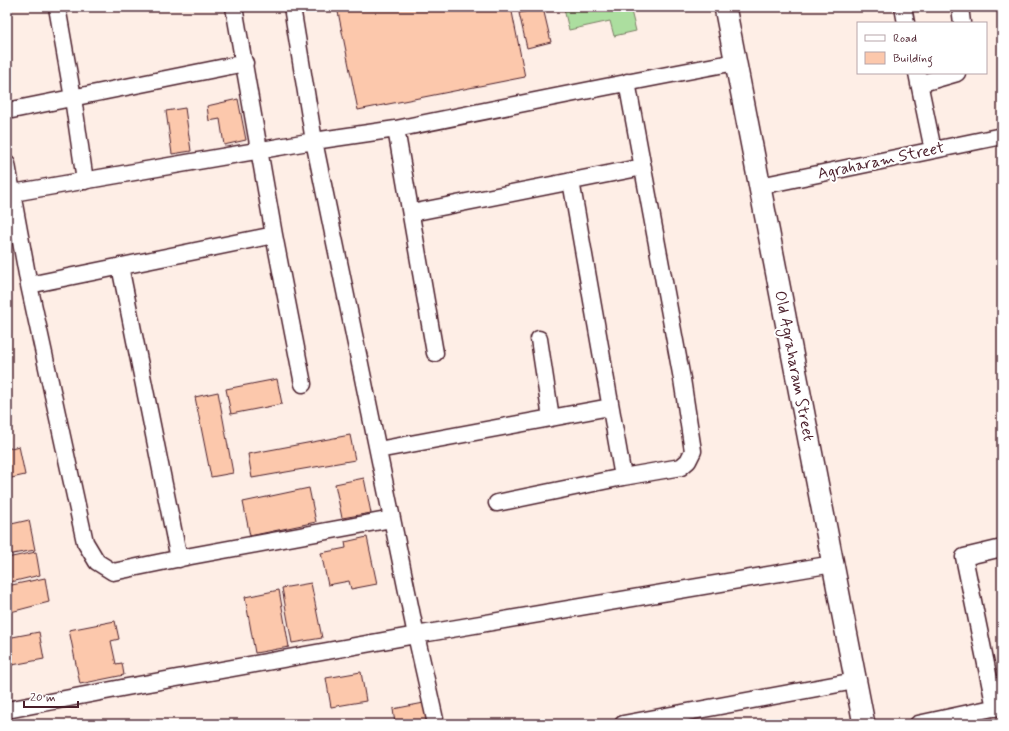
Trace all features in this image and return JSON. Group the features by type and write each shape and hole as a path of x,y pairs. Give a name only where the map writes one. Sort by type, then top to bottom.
{"street":[{"path":"57,7 73,98 85,181"},
{"path":"234,7 274,235 303,384"},
{"path":"292,7 314,142 416,635 436,724"},
{"name":"Old Agraharam Street","path":"725,7 864,724"},
{"path":"903,7 906,22"},
{"path":"960,7 962,22"},
{"path":"9,194 260,150 396,129 627,82 736,62"},
{"path":"7,111 245,63"},
{"path":"933,150 918,78 949,74"},
{"path":"497,503 623,477 681,467 688,461 693,451 682,379 627,82"},
{"path":"396,129 435,353"},
{"name":"Agraharam Street","path":"760,186 1002,136"},
{"path":"7,164 9,194 84,542 97,562 113,572 392,519"},
{"path":"411,213 643,167"},
{"path":"571,182 623,477"},
{"path":"29,285 274,235"},
{"path":"120,266 179,559"},
{"path":"539,339 550,418"},
{"path":"378,450 610,407"},
{"path":"918,724 999,707 964,557 1002,548"},
{"path":"7,710 416,635 833,564"},
{"path":"623,724 855,680"}],"green space":[{"path":"575,7 630,7 636,31 614,36 610,21 569,30 564,9"}],"building":[{"path":"337,7 511,7 525,77 358,110"},
{"path":"543,8 551,42 527,48 519,13"},
{"path":"238,99 246,140 224,145 220,119 209,121 207,106"},
{"path":"185,108 191,151 172,154 166,111"},
{"path":"277,379 282,404 231,414 226,389"},
{"path":"218,392 233,473 211,477 195,397"},
{"path":"350,435 355,460 252,478 248,454"},
{"path":"19,446 25,475 7,479 7,449"},
{"path":"364,478 371,513 342,518 335,484"},
{"path":"309,488 316,522 250,536 243,502"},
{"path":"29,520 35,550 7,555 7,525"},
{"path":"367,537 377,584 351,589 349,581 328,585 321,553 346,548 345,542"},
{"path":"36,552 40,575 7,583 7,558"},
{"path":"45,578 49,602 7,613 7,586"},
{"path":"311,583 322,638 292,643 282,588"},
{"path":"279,590 289,647 255,653 245,597"},
{"path":"115,621 119,639 111,641 116,664 122,663 124,675 80,684 69,630"},
{"path":"39,632 44,659 7,666 7,638"},
{"path":"361,672 366,701 331,707 326,678"},
{"path":"429,702 433,724 395,724 393,709"}]}
